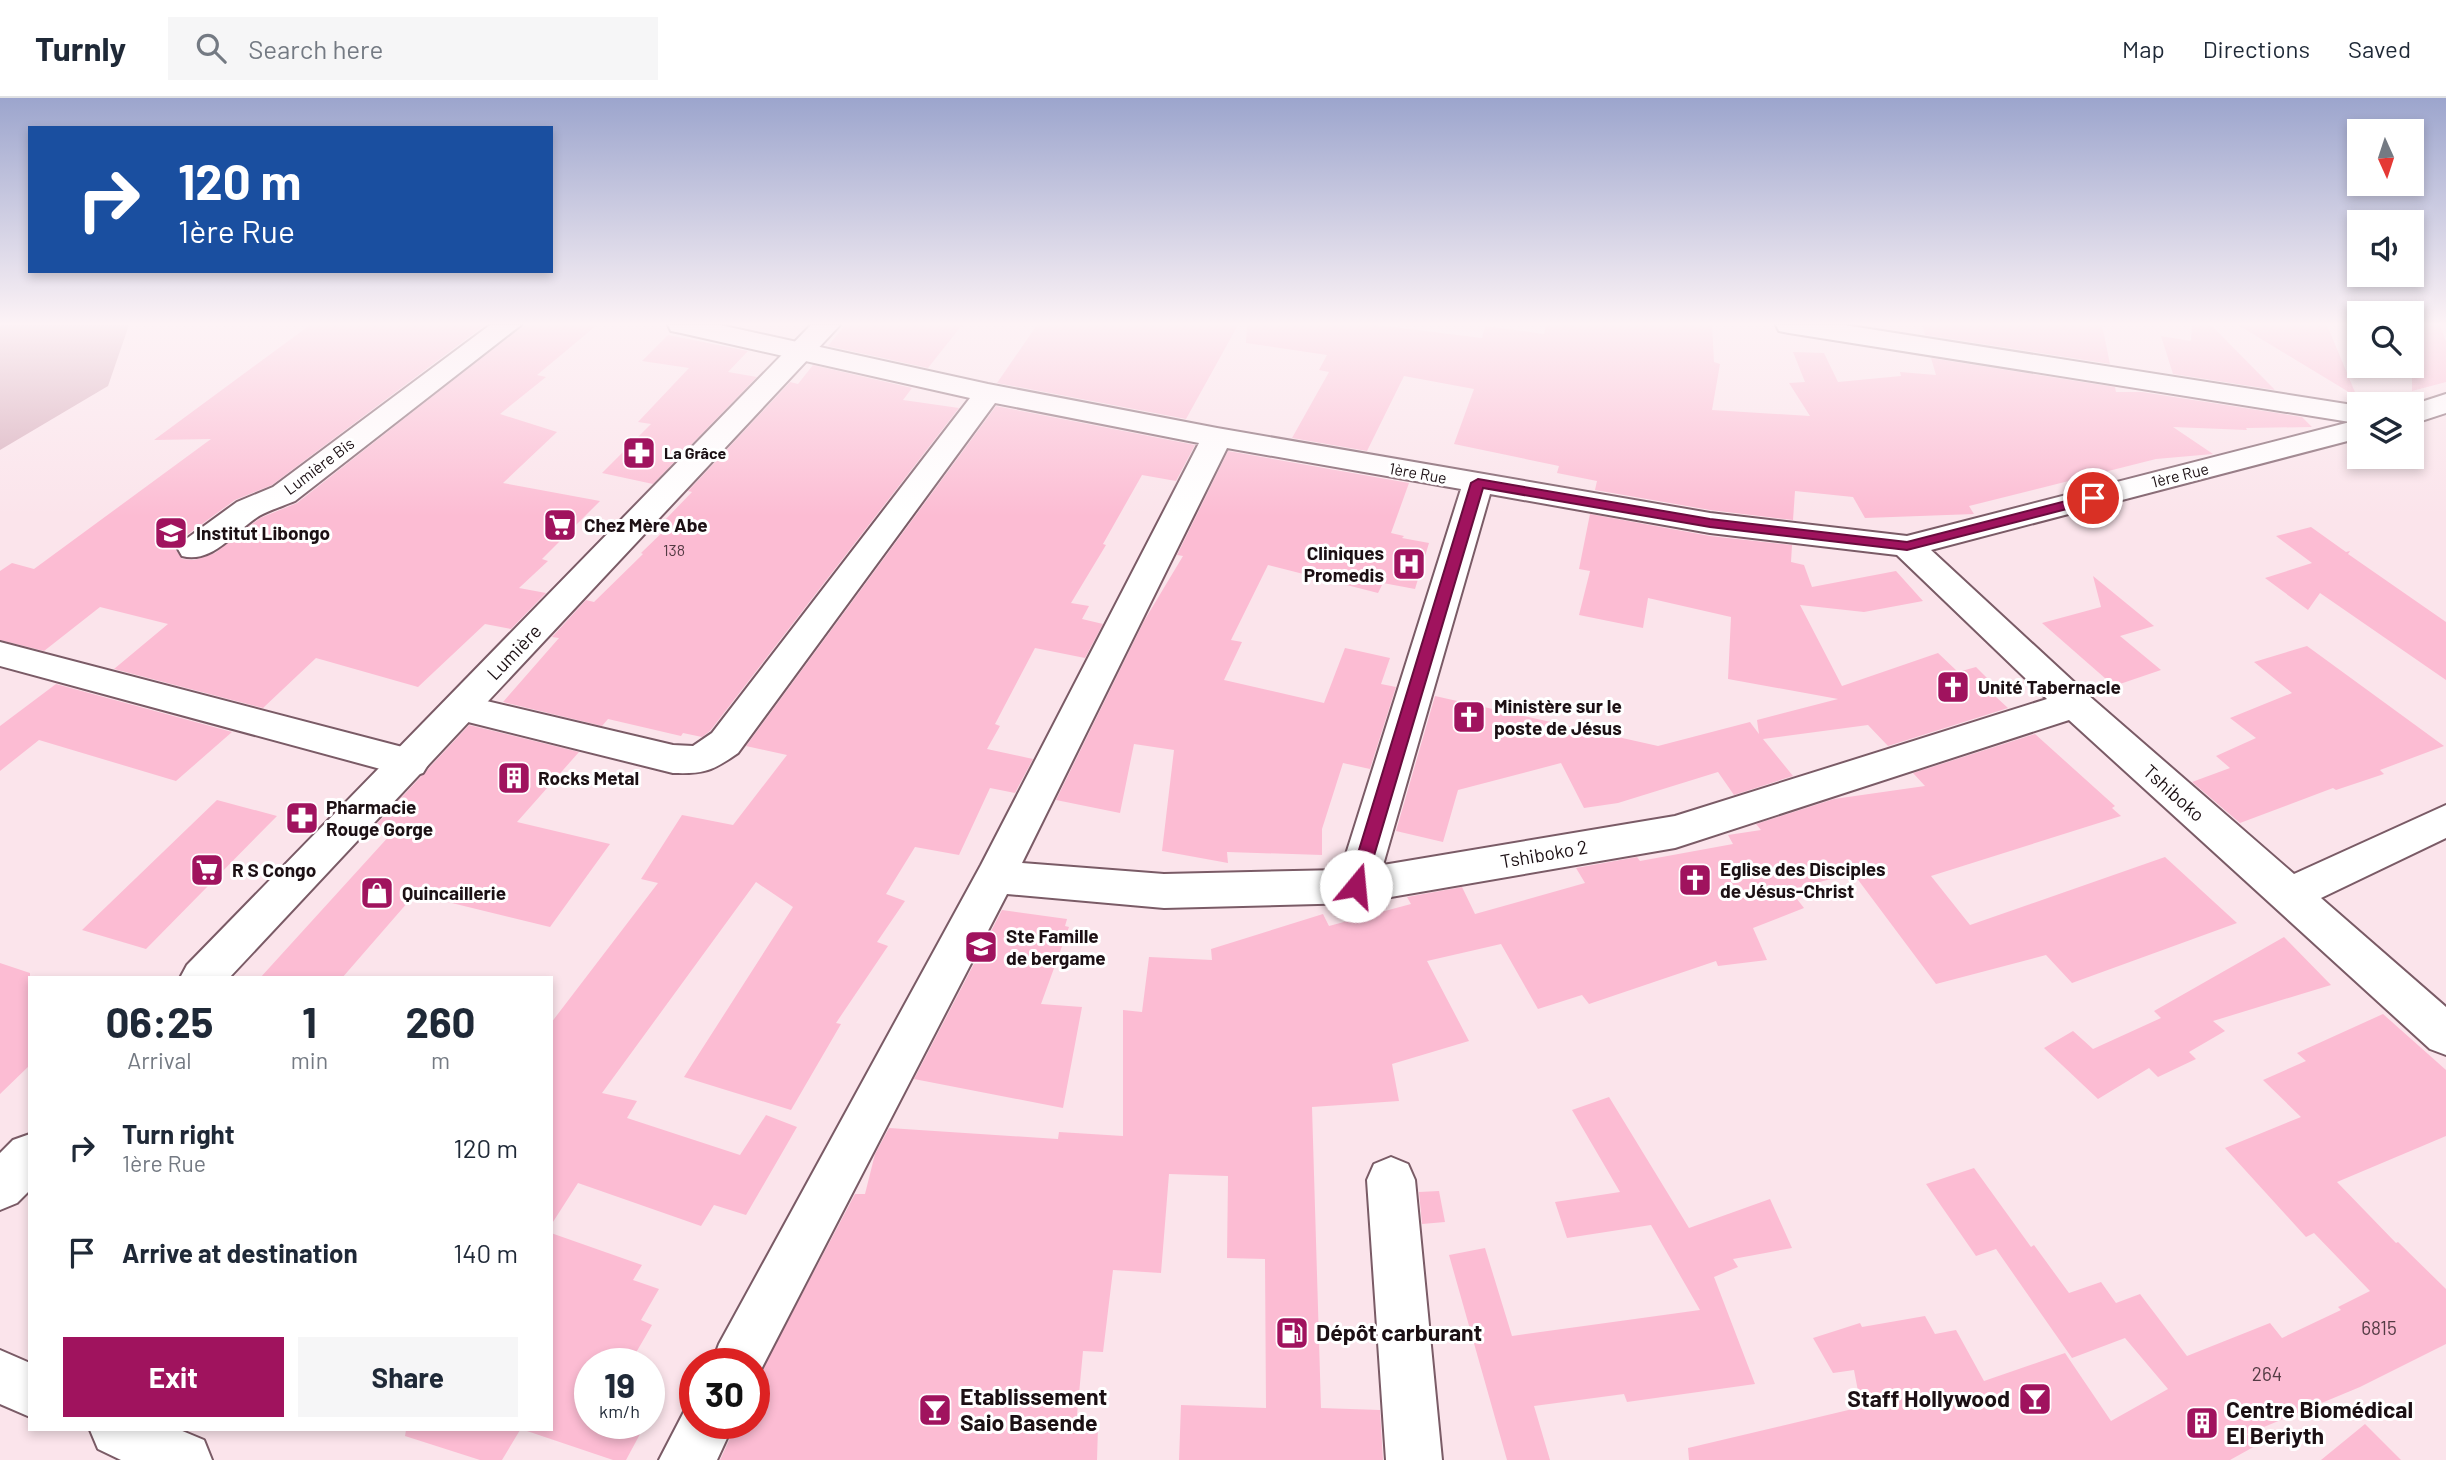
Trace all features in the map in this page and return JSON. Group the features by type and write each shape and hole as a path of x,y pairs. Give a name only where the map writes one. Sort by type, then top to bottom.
{"street":[{"name":"Lumière Bis","path":"194,550 248,509 284,494 425,389"},
{"name":"Lumière","path":"204,976 767,389"},
{"name":"1ère Rue","path":"967,389 1217,437 1710,523 1907,546 2347,432"},
{"path":"2190,389 2347,413"},
{"path":"461,708 673,759 700,760 725,743 988,393"},
{"path":"2424,411 2446,403"},
{"path":"746,1348 995,877 1217,437"},
{"path":"1356,886 1478,483"},
{"name":"Tshiboko","path":"1907,546 2075,704 2446,1035"},
{"path":"0,654 410,763"},
{"name":"Tshiboko 2","path":"995,877 1164,891 1356,886 1675,832 2075,704"},
{"path":"2289,895 2446,820"},
{"path":"0,1187 28,1158"},
{"path":"1391,1180 1414,1460"},
{"path":"0,1377 28,1389"},
{"path":"119,1431 184,1460"},
{"path":"687,1460 698,1439"}],"shaded area":[{"path":"0,389 104,389 0,450"}],"building":[{"path":"224,389 400,389 272,485 235,500 180,540 176,550 182,559 194,560 215,553 260,518 297,503 442,389 532,389 500,414 557,432 503,483 600,501 542,559 548,561 519,588 546,593 511,629 485,624 418,687 316,658 263,708 114,669 168,624 100,607 44,651 0,640 0,571 12,563 34,569 211,439 154,440"},
{"path":"670,389 746,389 653,484 602,473 651,424 638,422"},
{"path":"784,389 912,389 903,400 959,408 710,731 702,737 683,733 681,736 608,719 602,726 503,702 559,638 552,637 586,600 594,602 671,524 663,522 692,492 688,491"},
{"path":"1026,389 1203,389 1186,419"},
{"path":"1320,389 1398,389 1367,451 1292,438"},
{"path":"1472,389 1716,389 1712,410 1810,416 1793,389 2115,389 2116,392 2142,392 2302,417 2312,427 2246,428 2247,430 2173,427 2213,454 2156,459 1969,506 1974,514 1865,518 1853,497 1795,491 1793,520 1710,510 1595,490 1597,481 1557,473 1559,466 1454,444 1474,389"},
{"path":"996,406 1195,445 1176,481 1142,475 1103,544 1106,545 1071,603 1089,606 1082,619 1103,624 1085,658 1035,648 995,724 1000,726 987,749 1033,759 1015,793 990,788 959,855 915,847 886,894 905,901 877,942 888,946 836,1023 841,1024 791,1110 684,1077 793,907 756,882 602,1093 637,1101 627,1118 740,1155 766,1115 797,1127 746,1215 714,1205 701,1226 578,1183 553,1222 553,1020 658,883 641,879 682,815 733,825 787,755 746,746"},
{"path":"1228,451 1409,483 1391,533 1429,543 1415,589 1383,583 1378,593 1268,565 1231,640 1242,642 1224,680 1324,703 1345,648 1390,658 1381,684 1396,687 1370,769 1343,763 1322,829 1322,855 1227,852 1228,863 1162,851 1174,750 1134,744 1120,813 1056,800 1144,621 1183,556 1177,555"},
{"path":"1590,514 1710,536 1792,545 1791,562 1804,565 1812,587 1896,571 1923,601 1864,612 1800,605 1842,686 1938,653 1958,672 1976,667 2003,694 1995,696 2008,708 1888,746 1868,725 1763,739 1793,776 1734,795 1718,772 1618,803 1584,808 1561,763 1458,790 1443,842 1396,831 1435,696 1658,746 1750,722 1759,734 1757,720 1838,699 1728,679 1731,617 1648,598 1643,628 1579,615 1590,571 1579,569"},
{"path":"2311,527 2346,552 2350,551 2348,554 2446,622 2446,680 2320,593 2308,610 2265,578 2312,563 2276,536"},
{"path":"2093,576 2154,626 2120,636 2161,670 2114,686 2042,623 2101,607"},
{"path":"2307,646 2444,746 2380,770 2384,774 2336,790 2333,788 2240,823 2192,782 2230,768 2216,756 2256,738 2230,718 2292,693 2254,662"},
{"path":"56,684 232,732 176,781 39,740 0,771 0,726"},
{"path":"469,725 579,752 517,822 610,844 550,927 415,894 344,976 262,976 391,834 373,828"},
{"path":"2035,734 2115,806 2112,808 2121,816 1931,876 1970,925 2165,857 2237,923 2072,983 2046,955 1936,984 1853,873 1790,890 1804,908 1753,928 1767,960 1718,966 1716,961 1589,1004 1582,995 1538,1009 1501,944 1427,961 1469,1041 1392,1064 1399,1101 1312,1107 1321,1408 1380,1410 1383,1460 1179,1460 1181,1405 1266,1408 1265,1259 1227,1258 1228,1176 1169,1174 1161,1273 1113,1270 1103,1352 1083,1351 1076,1426 1098,1426 1097,1460 720,1460 730,1439 770,1439 770,1355 855,1194 865,1194 875,1154 889,1128 1058,1139 1059,1132 1123,1136 1123,1010 1142,1012 1149,957 1212,960 1211,949 1323,914 1329,926 1411,904 1407,897 1462,887 1475,914 1585,883 1576,868 1637,857 1640,861 1733,844 1728,835 1761,830 1756,824 1834,799 1925,786 1913,773"},
{"path":"217,800 277,816 146,949 82,930"},
{"path":"1002,910 1067,919 1065,926 1069,927 1041,1004 1082,1007 1063,1108 914,1079"},
{"path":"2284,937 2331,985 2213,1021 2225,1031 2189,1052 2196,1059 2158,1077 2149,1068 2098,1099 2044,1048 2073,1031 2093,1049 2161,1018 2154,1011"},
{"path":"0,963 30,973 30,976 28,1067 0,1094"},
{"path":"2383,1014 2446,1070 2446,1136 2337,1182 2396,1243 2446,1289 2446,1344 2360,1387 2247,1434 2257,1445 2230,1460 1689,1460 1688,1448 1861,1407 1854,1370 1833,1373 1813,1338 1860,1323 1862,1327 1925,1316 1935,1334 1956,1330 1984,1381 2065,1353 2111,1421 2168,1389 2125,1338 2072,1358 1996,1249 1976,1256 1926,1184 1974,1168 2031,1247 2034,1245 2069,1293 2101,1282 2116,1303 2140,1294 2187,1356 2270,1323 2282,1338 2341,1310 2338,1307 2370,1291 2314,1233 2306,1237 2225,1148 2301,1117 2263,1080 2306,1061 2297,1053"},
{"path":"1609,1097 1689,1228 1770,1199 1792,1248 1733,1259 1738,1267 1714,1277 1755,1384 1627,1402 1624,1394 1534,1406 1550,1460 1507,1460 1449,1255 1485,1248 1512,1336 1700,1310 1651,1225 1567,1238 1555,1202 1620,1192 1572,1110"},
{"path":"1439,1191 1445,1222 1422,1224 1419,1192"},
{"path":"553,1234 642,1265 633,1280 659,1289 641,1320 652,1325 639,1348 574,1348 574,1439 637,1439 626,1460 613,1460 527,1431 553,1431"},
{"path":"2365,1424 2401,1460 2321,1460"},
{"path":"406,1431 519,1431 502,1460 480,1460 405,1436"}],"place":[{"name":"La Grâce","path":"639,453"},
{"name":"Chez Mère Abe","path":"560,525"},
{"name":"Institut Libongo","path":"171,533"},
{"name":"Cliniques Promedis","path":"1409,564"},
{"name":"Unité Tabernacle","path":"1953,687"},
{"name":"Ministère sur le poste de Jésus","path":"1469,717"},
{"name":"Rocks Metal","path":"514,778"},
{"name":"Pharmacie Rouge Gorge","path":"302,818"},
{"name":"R S Congo","path":"207,870"},
{"name":"Eglise des Disciples de Jésus-Christ","path":"1695,880"},
{"name":"Quincaillerie","path":"377,893"},
{"name":"Ste Famille de bergame","path":"981,947"},
{"name":"Dépôt carburant","path":"1292,1333"},
{"name":"Staff Hollywood","path":"2035,1399"},
{"name":"Etablissement Saio Basende","path":"935,1410"},
{"name":"Centre Biomédical El Beriyth","path":"2202,1423"}],"route":[{"path":"1356,886 1478,483 1710,523 1907,546 2093,498"}]}
